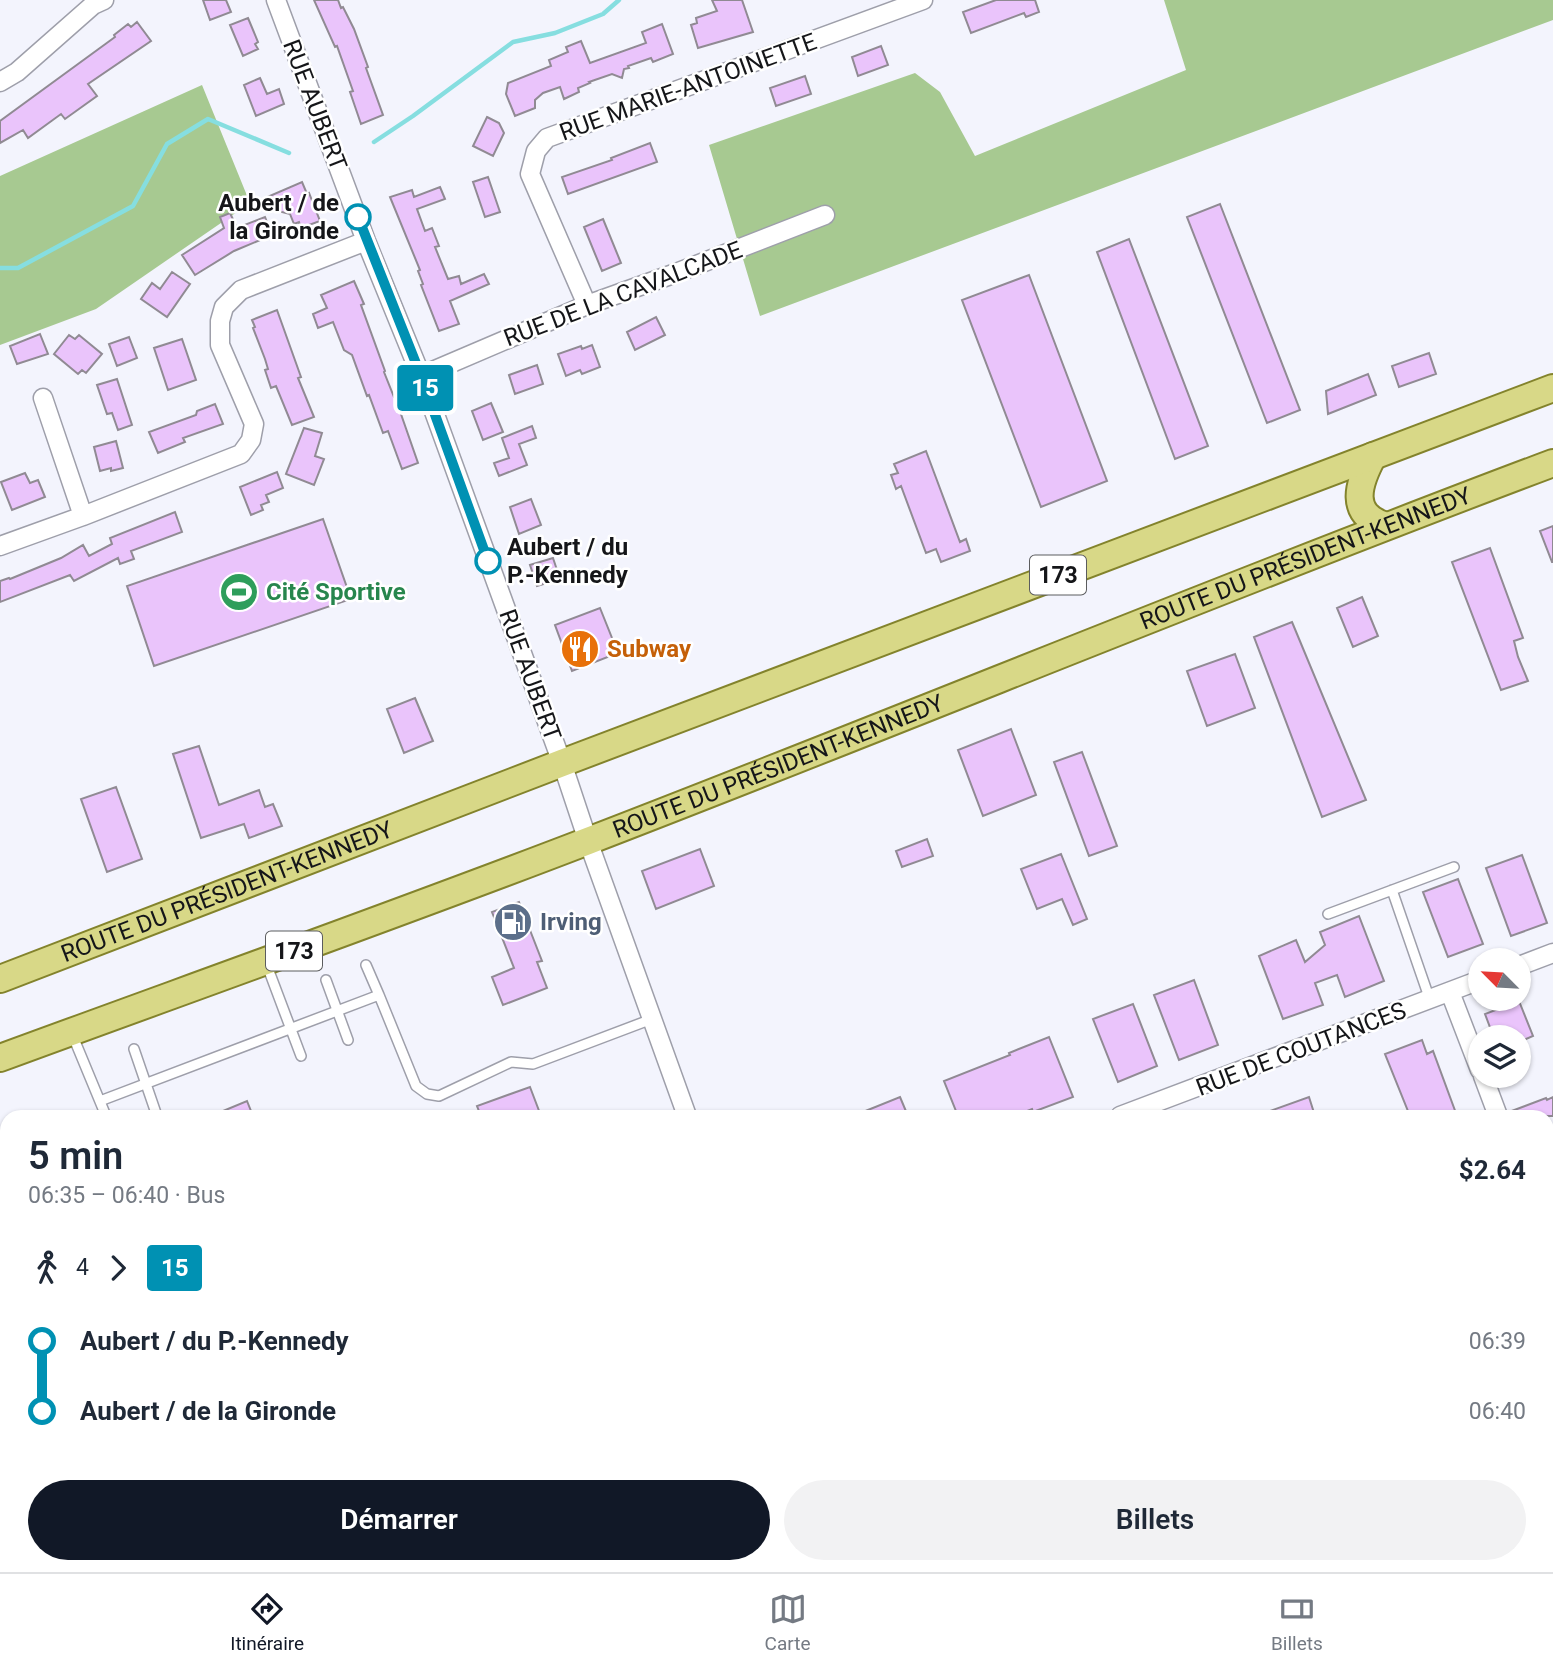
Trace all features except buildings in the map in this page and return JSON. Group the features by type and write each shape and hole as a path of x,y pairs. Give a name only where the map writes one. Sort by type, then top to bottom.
{"main road":[{"name":"ROUTE DU PRÉSIDENT-KENNEDY","path":"0,979 1553,388"},
{"path":"1373,456 1363,475 1360,493 1362,509 1372,521 1386,526"},
{"name":"ROUTE DU PRÉSIDENT-KENNEDY","path":"0,1058 588,841 1386,526 1553,463"}],"street":[{"name":"RUE AUBERT","path":"276,0 366,241 421,376 685,1110"},
{"name":"RUE MARIE-ANTOINETTE","path":"587,306 530,174 536,151 547,138 923,0"},
{"path":"0,82 17,72 96,2"},
{"name":"RUE DE LA CAVALCADE","path":"421,376 587,306 825,215"},
{"path":"0,546 242,454 251,440 254,424 220,345 220,321 224,307 242,290 366,241"},
{"path":"43,398 83,516"},
{"path":"1531,961 1553,953"},
{"name":"RUE DE COUTANCES","path":"1137,1110 1468,985"},
{"path":"1450,992 1468,1039"},
{"path":"1488,1088 1496,1110"}],"lane":[{"path":"1328,914 1454,867"},
{"path":"1392,890 1430,1000"},
{"path":"265,962 302,1056"},
{"path":"366,965 416,1086 427,1094 439,1096 511,1062 533,1064 652,1020"},
{"path":"326,980 348,1040"},
{"path":"100,1101 379,995"},
{"path":"71,1032 104,1110"},
{"path":"134,1049 155,1110"}],"green space":[{"path":"1164,0 1553,0 1553,20 760,316 709,145 915,73 940,92 975,156 1186,70"},
{"path":"202,85 250,203 96,309 0,345 0,176"}],"waterway":[{"path":"374,142 513,42 555,33 603,14 619,0"},
{"path":"0,268 18,268 133,206 167,144 208,119 289,153"}],"bus line":[{"name":"15","path":"358,217 421,376 488,561"}],"place":[{"name":"Aubert / de la Gironde","path":"358,217"},
{"name":"Aubert / du P.-Kennedy","path":"488,561"},
{"name":"Cité Sportive","path":"239,592"},
{"name":"Subway","path":"580,649"},
{"name":"Irving","path":"513,922"}]}
